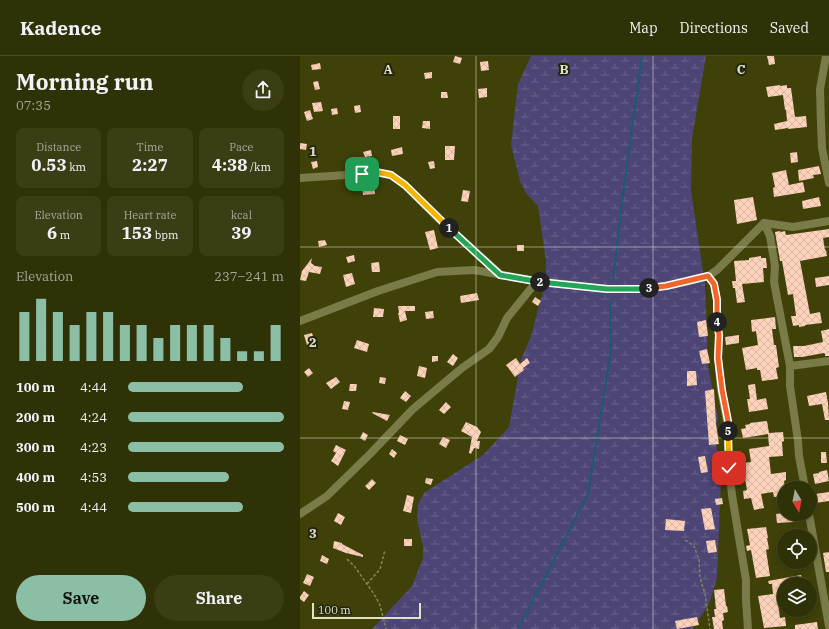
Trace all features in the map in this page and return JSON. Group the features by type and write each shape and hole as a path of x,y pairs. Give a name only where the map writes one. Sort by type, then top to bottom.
{"street":[{"path":"826,56 820,89 829,184"},
{"path":"300,178 376,172 391,175 405,185 438,218 500,275"},
{"path":"764,223 793,228 829,221"},
{"path":"300,321 378,291 437,272 474,270 537,281 607,289 642,289 666,286 708,276 717,270 764,223"},
{"path":"764,223 770,236 775,266 774,282 790,366 790,386 803,481"},
{"path":"708,276 714,284 717,300 717,322 719,335 718,358 728,421 729,468 732,495 746,580 748,629"},
{"path":"300,514 327,496 370,454 412,409 488,349 498,337 507,318 537,281"},
{"path":"790,366 829,361"},
{"path":"810,521 829,626"}],"path":[{"path":"685,540 694,546 699,560 700,578 705,594 710,629"},
{"path":"367,584 380,569 386,550"},
{"path":"347,559 355,567 380,605 386,629"}],"green space":[{"path":"531,56 706,56 692,138 691,191 705,285 708,366 718,417 715,436 721,479 717,578 709,604 692,629 372,629 412,586 423,558 423,546 417,520 418,505 424,493 483,455 509,427 521,360 531,336 546,280 546,261 538,206 526,193 520,181 511,145 518,84"}],"building":[{"path":"455,56 462,58 460,64 453,62"},
{"path":"767,56 774,56 775,64 769,65"},
{"path":"488,61 489,70 481,71 480,62"},
{"path":"320,63 321,69 312,70 311,65"},
{"path":"432,72 432,78 425,79 424,73"},
{"path":"318,81 320,89 315,90 313,82"},
{"path":"787,85 787,88 791,88 795,117 806,116 807,127 775,130 774,124 787,121 783,95 768,97 766,87"},
{"path":"487,88 487,97 479,98 478,89"},
{"path":"441,92 447,92 448,98 441,98"},
{"path":"321,102 323,111 314,112 312,103"},
{"path":"360,105 361,112 355,113 354,106"},
{"path":"337,108 338,114 332,115 331,109"},
{"path":"310,110 313,119 307,121 304,112"},
{"path":"393,116 400,116 400,129 393,129"},
{"path":"423,121 430,121 430,129 422,128"},
{"path":"300,143 307,144 306,150 300,149"},
{"path":"445,146 455,146 454,160 445,160"},
{"path":"402,147 403,154 392,156 391,150"},
{"path":"371,150 372,156 365,157 363,152"},
{"path":"797,152 798,162 791,163 790,153"},
{"path":"317,161 318,167 313,169 311,162"},
{"path":"434,161 435,168 430,169 428,162"},
{"path":"819,166 821,174 813,175 814,178 799,181 798,170"},
{"path":"786,170 789,185 803,182 805,192 774,197 773,188 775,187 772,173"},
{"path":"374,185 375,194 363,195 362,186"},
{"path":"463,190 470,191 468,202 461,201"},
{"path":"753,197 757,220 737,224 734,200"},
{"path":"819,197 821,206 803,209 802,201"},
{"path":"829,229 829,237 823,238 827,256 800,261 810,314 820,312 822,323 799,327 799,325 793,326 791,316 796,316 793,294 788,295 775,232 785,231 786,235"},
{"path":"434,230 438,248 430,250 425,232"},
{"path":"325,240 327,245 319,247 318,241"},
{"path":"517,245 524,245 524,251 517,251"},
{"path":"354,255 355,261 348,263 346,257"},
{"path":"761,256 761,258 766,258 767,268 763,268 764,282 742,284 745,302 737,303 735,288 733,288 732,281 736,281 734,261 749,260 749,258"},
{"path":"312,258 311,263 315,266 322,267 320,274 309,272 306,281 300,280 302,271"},
{"path":"379,262 380,272 372,272 371,263"},
{"path":"352,273 355,284 346,287 343,275"},
{"path":"829,276 829,285 816,287 815,278"},
{"path":"477,293 479,300 461,303 460,296"},
{"path":"535,297 541,301 538,306 532,302"},
{"path":"398,306 415,306 415,311 405,311 407,320 400,322"},
{"path":"374,308 384,309 383,317 373,317"},
{"path":"433,311 434,318 426,319 425,312"},
{"path":"775,317 776,329 772,329 779,367 776,368 778,379 762,381 760,370 757,370 757,368 746,370 742,348 758,345 756,331 752,332 751,320"},
{"path":"706,320 708,336 699,337 697,322"},
{"path":"829,329 829,356 825,356 824,353 794,357 793,346 804,346 823,342 821,331"},
{"path":"312,333 315,343 307,345 304,335"},
{"path":"739,335 739,343 726,345 725,337"},
{"path":"357,340 369,344 367,352 354,348"},
{"path":"707,349 710,363 702,364 699,351"},
{"path":"453,354 458,358 453,366 447,362"},
{"path":"432,356 438,356 438,361 432,362"},
{"path":"516,358 520,364 527,358 530,363 515,377 506,365"},
{"path":"419,366 427,368 425,378 417,376"},
{"path":"309,368 313,373 308,377 304,372"},
{"path":"687,371 696,371 697,385 687,386"},
{"path":"336,377 340,382 331,389 326,383"},
{"path":"380,377 386,378 385,384 379,383"},
{"path":"350,384 357,384 356,391 349,391"},
{"path":"755,384 757,400 766,398 768,409 749,412 747,399 750,399 748,385"},
{"path":"714,389 719,444 709,445 705,391"},
{"path":"405,391 411,396 406,402 400,398"},
{"path":"826,392 829,420 825,420 822,404 809,406 807,396"},
{"path":"344,401 350,402 348,410 342,409"},
{"path":"446,402 451,407 444,414 439,410"},
{"path":"372,413 390,415 387,421"},
{"path":"767,421 769,433 783,432 783,456 769,457 771,474 786,472 786,480 777,481 777,497 774,497 773,492 761,494 764,508 754,510 751,498 744,499 743,491 747,490 742,463 751,462 749,449 769,446 768,434 743,438 741,429 746,428 745,425"},
{"path":"466,422 477,427 481,432 477,441 480,441 479,449 474,448 471,454 469,453 472,437 461,431"},
{"path":"363,432 368,435 365,441 360,438"},
{"path":"400,435 408,439 405,445 397,441"},
{"path":"443,437 450,440 446,448 439,444"},
{"path":"336,445 346,450 338,466 331,461 336,453 333,451"},
{"path":"392,449 397,453 394,458 389,454"},
{"path":"821,452 826,452 827,463 821,463"},
{"path":"705,456 708,472 701,473 698,457"},
{"path":"827,470 829,481 817,484 817,481 814,481 813,474"},
{"path":"426,478 433,479 431,485 425,483"},
{"path":"372,479 376,483 369,490 365,486"},
{"path":"829,492 829,501 817,503 817,494"},
{"path":"407,495 414,497 411,513 403,511"},
{"path":"722,498 723,504 716,505 715,499"},
{"path":"711,508 715,529 705,530 701,509"},
{"path":"338,513 345,517 341,525 334,521"},
{"path":"776,514 777,521 794,522 777,523"},
{"path":"666,519 685,521 684,531 665,530"},
{"path":"766,527 769,549 766,550 770,576 756,578 751,550 747,551 746,546 750,545 747,529"},
{"path":"404,539 412,539 412,546 404,546"},
{"path":"715,540 717,552 708,553 706,541"},
{"path":"334,541 342,543 363,555 363,557 333,548"},
{"path":"829,552 829,572 826,572 823,553"},
{"path":"322,555 329,559 327,564 320,561"},
{"path":"307,574 314,577 310,586 303,583"},
{"path":"801,575 801,577 790,577"},
{"path":"777,579 777,617 785,617 786,626 764,628 758,596 773,594 772,584 769,584 768,581"},
{"path":"724,589 728,612 723,613 723,629 714,629 712,617 715,617 714,609 716,609 714,590"},
{"path":"304,591 309,595 304,602 300,599 300,597"},
{"path":"697,617 699,625 677,629 675,621"},
{"path":"817,622 818,629 795,629 795,625"}],"waterway":[{"path":"613,280 622,200 642,56"},
{"path":"518,629 588,494 611,350 610,300"}],"route":[{"path":"362,174 376,172 391,175 405,185 438,218 500,275 607,289 642,289 666,286 708,276 714,284 717,300 717,322 719,335 718,358 728,421 729,468"}]}
